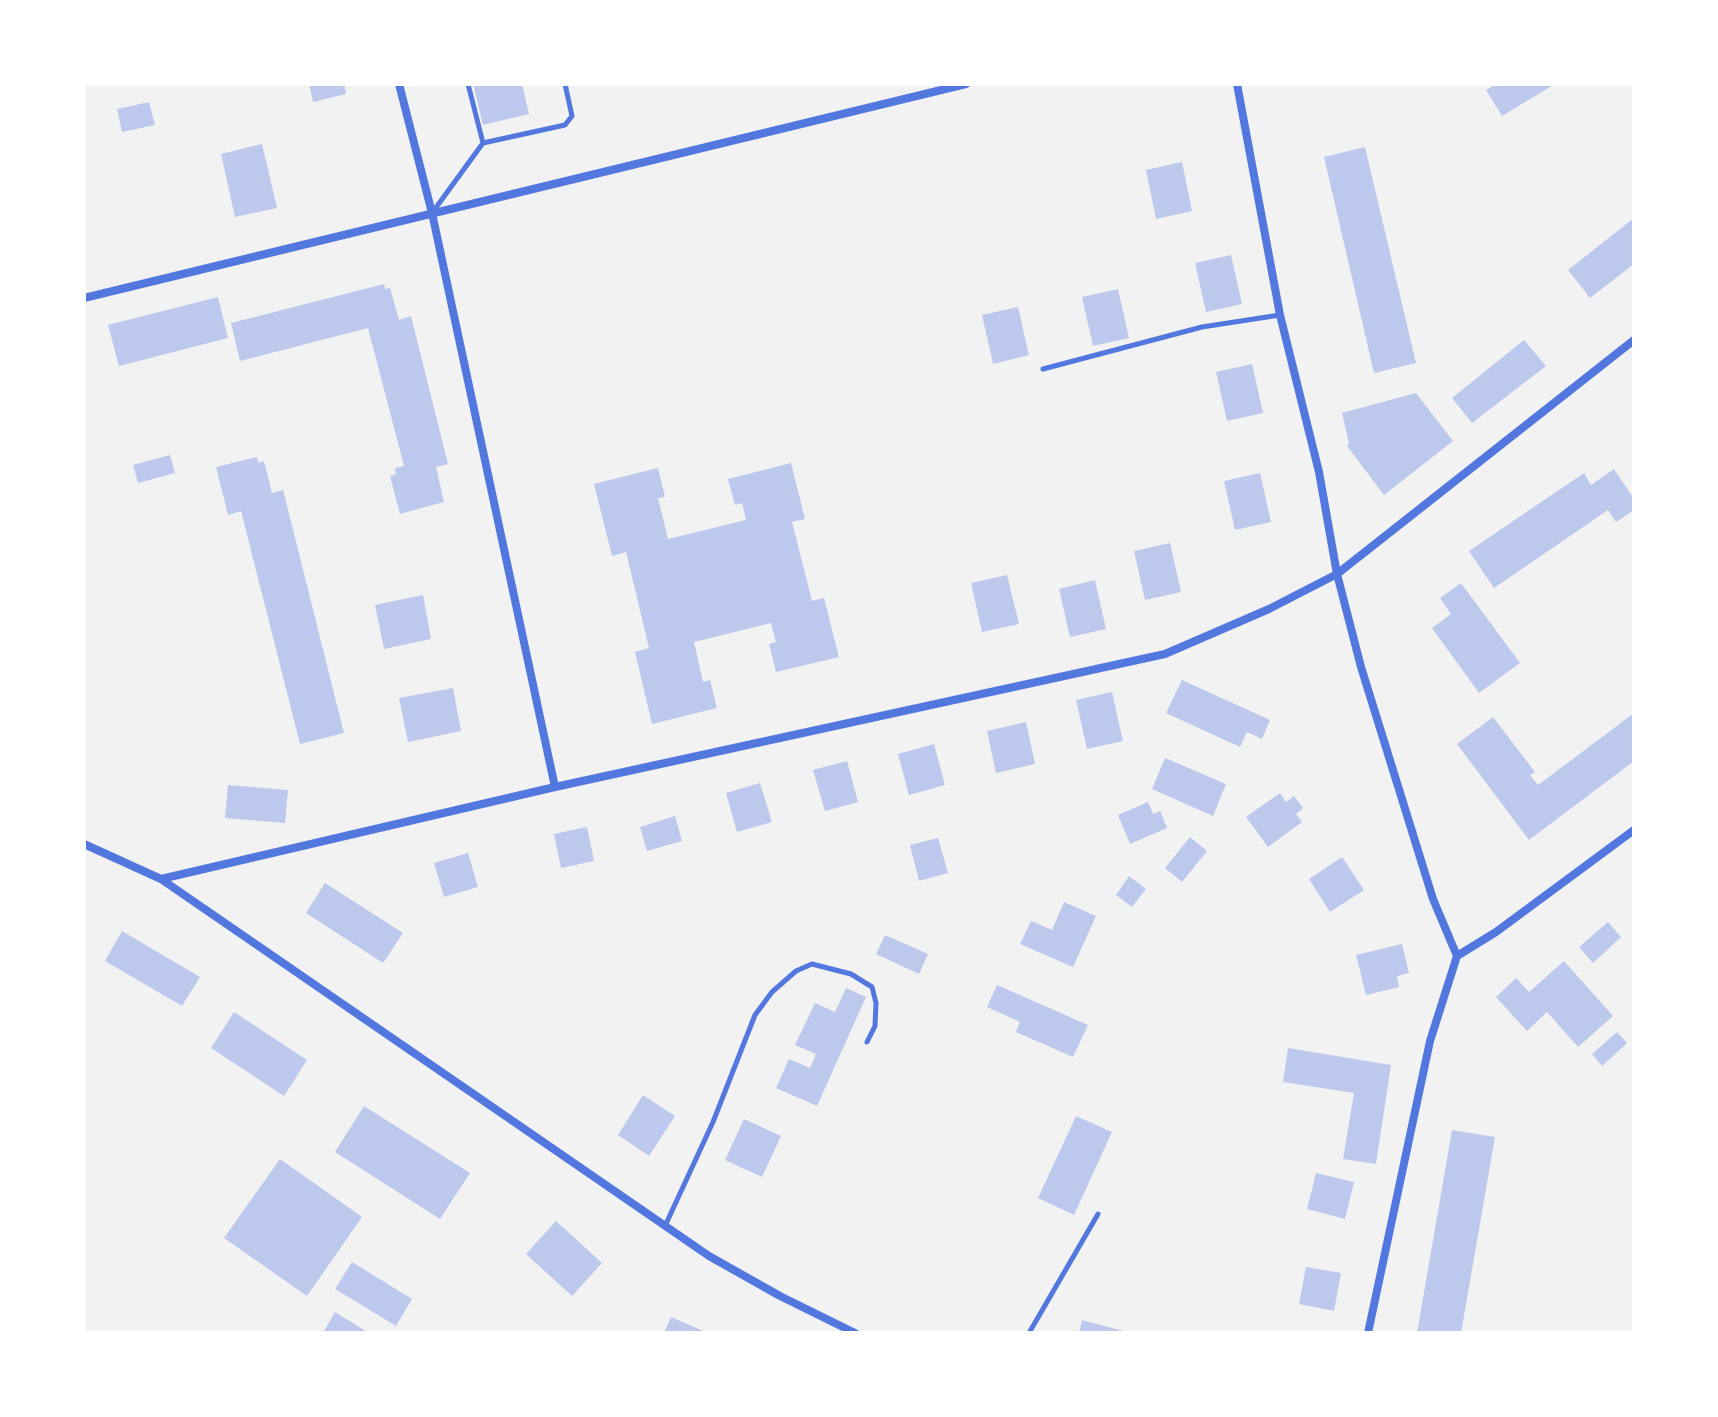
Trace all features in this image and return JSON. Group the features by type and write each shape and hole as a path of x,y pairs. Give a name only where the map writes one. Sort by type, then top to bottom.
{"street":[{"path":"399,84 432,213 555,787"},
{"path":"84,298 966,84"},
{"path":"1237,84 1280,315 1319,472 1337,574 1361,667 1428,885 1457,956 1430,1041 1368,1333"},
{"path":"161,879 555,787 1165,654 1269,609 1337,574 1634,340"},
{"path":"1457,956 1496,932 1634,830"},
{"path":"84,844 161,879 709,1256 855,1333"}],"lane":[{"path":"468,84 483,143"},
{"path":"432,213 483,143 565,125 572,116 565,84"},
{"path":"1043,369 1202,327 1280,315"},
{"path":"664,1227 713,1122 755,1015 772,992 796,971 812,964 851,974 872,987 876,1003 875,1026 867,1042"},
{"path":"1029,1333 1098,1214"}],"building":[{"path":"309,84 344,84 346,94 313,102"},
{"path":"473,84 522,84 529,114 483,125"},
{"path":"1496,84 1555,84 1502,116 1486,90"},
{"path":"149,102 155,125 122,132 117,109"},
{"path":"262,144 277,208 235,217 221,154"},
{"path":"1365,147 1416,363 1374,373 1324,157"},
{"path":"1182,162 1192,211 1156,219 1146,170"},
{"path":"1634,218 1634,264 1590,298 1568,270"},
{"path":"1231,255 1242,304 1206,312 1195,263"},
{"path":"384,284 385,289 390,288 399,320 411,316 448,464 436,467 444,502 400,514 390,476 396,474 395,468 404,466 368,328 240,361 231,323"},
{"path":"1118,289 1129,338 1093,346 1082,297"},
{"path":"218,297 228,338 119,366 108,325"},
{"path":"1018,307 1029,355 993,364 982,315"},
{"path":"1524,340 1546,366 1472,423 1452,398"},
{"path":"1252,364 1263,413 1227,421 1216,372"},
{"path":"1416,393 1453,441 1384,495 1347,446 1342,413"},
{"path":"170,455 175,473 138,483 133,465"},
{"path":"257,457 258,463 264,461 272,493 283,490 344,733 300,744 241,511 228,515 216,467"},
{"path":"791,463 805,519 792,522 812,601 824,598 839,657 776,672 769,644 776,642 771,623 694,642 703,682 710,680 717,708 652,724 635,652 649,648 626,552 612,556 594,484 658,468 665,497 658,498 668,539 746,520 742,503 735,505 728,479"},
{"path":"1614,469 1634,499 1634,510 1616,522 1608,510 1494,588 1469,551 1584,473 1591,485"},
{"path":"1260,473 1271,522 1235,530 1224,481"},
{"path":"1170,543 1181,592 1145,600 1134,551"},
{"path":"1007,575 1019,624 982,632 971,583"},
{"path":"1095,580 1106,629 1070,637 1059,589"},
{"path":"1461,583 1520,663 1479,693 1432,628 1451,614 1440,598"},
{"path":"423,595 431,639 384,649 375,605"},
{"path":"1182,680 1270,720 1262,739 1247,732 1240,747 1166,713"},
{"path":"453,688 461,731 408,742 399,698"},
{"path":"1112,692 1123,741 1087,749 1076,700"},
{"path":"1634,713 1634,761 1529,840 1457,744 1493,717 1535,772 1530,775 1538,785"},
{"path":"1026,722 1035,764 996,773 987,731"},
{"path":"934,744 945,785 909,795 898,754"},
{"path":"1165,758 1226,784 1213,816 1152,789"},
{"path":"847,761 858,802 825,811 813,770"},
{"path":"760,783 772,822 737,832 726,793"},
{"path":"228,785 288,790 285,823 225,818"},
{"path":"1280,793 1286,802 1294,796 1303,808 1296,814 1302,822 1268,847 1246,817"},
{"path":"1148,802 1153,814 1160,811 1167,828 1130,844 1118,815"},
{"path":"675,816 682,841 647,851 640,827"},
{"path":"587,827 594,861 561,868 554,834"},
{"path":"1190,837 1207,851 1182,882 1165,868"},
{"path":"938,838 948,873 919,881 910,845"},
{"path":"468,853 478,887 444,897 434,863"},
{"path":"1342,857 1364,890 1330,912 1309,879"},
{"path":"1129,876 1146,889 1132,907 1116,895"},
{"path":"325,883 403,933 383,963 306,913"},
{"path":"1064,902 1096,916 1073,967 1020,944 1031,921 1052,930"},
{"path":"1608,922 1621,937 1593,963 1579,947"},
{"path":"122,931 200,977 182,1006 105,961"},
{"path":"885,935 928,954 919,974 876,954"},
{"path":"1402,944 1409,973 1397,976 1399,987 1366,995 1356,955"},
{"path":"1564,961 1613,1016 1578,1047 1547,1012 1527,1031 1496,997 1516,978 1529,992"},
{"path":"997,985 1088,1025 1073,1057 1016,1032 1020,1022 987,1007"},
{"path":"846,988 866,997 817,1106 776,1088 789,1059 810,1068 816,1054 795,1045 815,1003 835,1012"},
{"path":"234,1012 307,1060 284,1096 211,1048"},
{"path":"1617,1032 1627,1043 1602,1066 1592,1054"},
{"path":"1288,1048 1391,1065 1376,1164 1343,1159 1354,1093 1283,1082"},
{"path":"643,1095 675,1116 649,1156 618,1135"},
{"path":"364,1106 470,1173 440,1219 335,1152"},
{"path":"1076,1116 1112,1132 1074,1215 1038,1198"},
{"path":"744,1119 781,1136 762,1177 725,1160"},
{"path":"1452,1130 1495,1137 1461,1333 1417,1333"},
{"path":"280,1159 362,1217 307,1296 224,1238"},
{"path":"1316,1173 1354,1182 1345,1219 1307,1209"},
{"path":"556,1221 602,1263 572,1296 526,1254"},
{"path":"352,1262 412,1299 396,1326 335,1289"},
{"path":"1306,1267 1341,1273 1334,1311 1299,1304"},
{"path":"335,1312 369,1333 323,1333"},
{"path":"671,1317 708,1333 664,1333"},
{"path":"1082,1320 1127,1332 1127,1333 1079,1333"}]}
